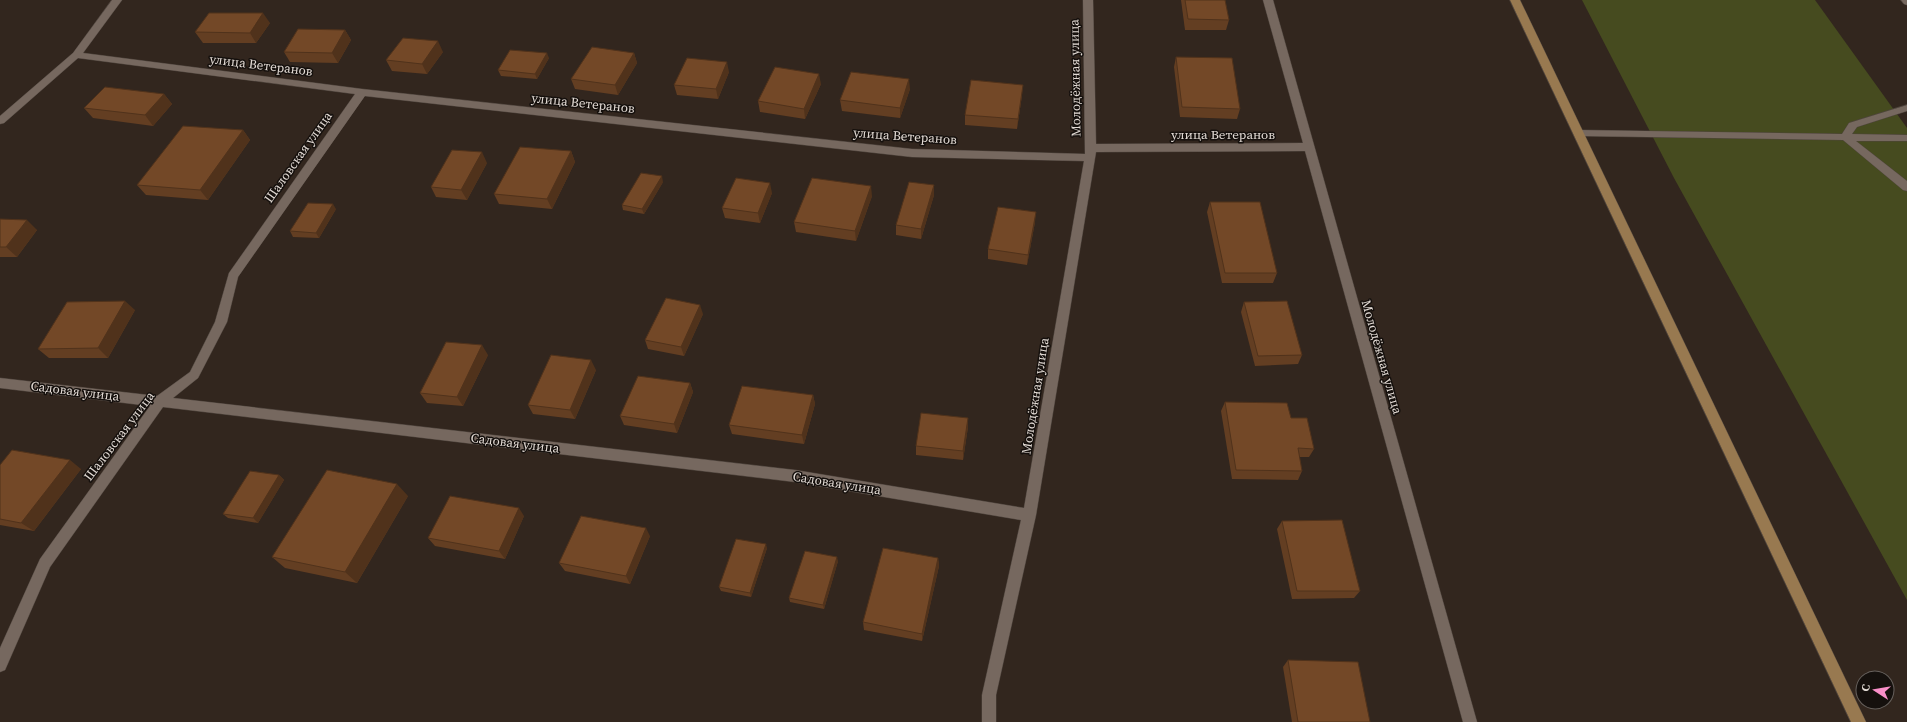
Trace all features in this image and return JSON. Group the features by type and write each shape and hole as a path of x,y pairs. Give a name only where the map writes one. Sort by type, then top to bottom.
{"main road":[{"path":"1515,0 1859,722"}],"street":[{"path":"0,121 76,56 117,0"},
{"name":"Молодёжная улица","path":"989,722 989,696 1029,515 1090,153 1088,0"},
{"name":"Молодёжная улица","path":"1268,0 1470,722"},
{"name":"улица Ветеранов","path":"76,56 362,92 912,153 1090,153 1308,147"},
{"name":"Шаловская улица","path":"0,665 45,563 160,402 194,375 222,322 233,276 362,92"},
{"path":"1845,137 1853,125 1907,108"},
{"path":"1579,133 1907,138"},
{"path":"1845,137 1907,188"},
{"name":"Садовая улица","path":"0,383 795,476 1029,515"}],"green space":[{"path":"1582,0 1815,0 1907,128 1907,600 1674,178"}],"building":[{"path":"1185,0 1225,0 1229,20 1188,19"},
{"path":"209,13 263,13 250,33 195,32"},
{"path":"298,29 345,30 332,53 284,52"},
{"path":"403,38 438,41 422,64 386,60"},
{"path":"592,47 634,53 615,85 571,79"},
{"path":"510,50 547,53 535,74 498,70"},
{"path":"1176,57 1232,58 1240,109 1182,107"},
{"path":"687,58 727,62 716,89 674,85"},
{"path":"775,67 819,74 804,109 758,101"},
{"path":"851,72 909,79 900,108 840,100"},
{"path":"971,80 1023,85 1018,119 965,115"},
{"path":"105,87 164,94 145,115 84,108"},
{"path":"183,126 243,130 200,190 137,185"},
{"path":"520,147 571,151 547,199 494,194"},
{"path":"452,150 482,152 461,190 431,187"},
{"path":"641,173 662,176 642,209 622,205"},
{"path":"736,178 770,183 758,213 722,208"},
{"path":"812,178 871,186 855,231 794,222"},
{"path":"909,182 934,185 921,229 896,225"},
{"path":"1210,202 1260,202 1277,273 1225,273"},
{"path":"308,203 333,204 316,233 290,231"},
{"path":"998,207 1036,212 1028,255 988,249"},
{"path":"0,219 27,220 6,247 0,247"},
{"path":"666,298 700,305 681,347 645,340"},
{"path":"125,301 98,348 38,349 67,302"},
{"path":"1287,301 1302,355 1258,356 1244,302"},
{"path":"446,342 482,345 457,397 420,393"},
{"path":"551,355 591,360 570,410 528,405"},
{"path":"638,376 690,383 674,424 620,416"},
{"path":"742,386 813,395 802,435 729,425"},
{"path":"1225,402 1287,403 1291,418 1307,418 1314,449 1298,448 1302,471 1236,470"},
{"path":"921,413 968,418 963,451 916,446"},
{"path":"12,450 70,460 21,523 0,519 0,465"},
{"path":"327,470 397,484 345,572 272,557"},
{"path":"250,471 279,475 253,518 223,514"},
{"path":"450,496 519,508 499,551 428,538"},
{"path":"581,516 646,528 626,576 559,563"},
{"path":"1342,520 1360,591 1297,591 1282,521"},
{"path":"736,539 766,544 750,593 719,587"},
{"path":"883,548 938,558 922,634 863,622"},
{"path":"805,551 837,557 823,605 789,598"},
{"path":"1288,660 1358,662 1370,722 1298,722"}]}
